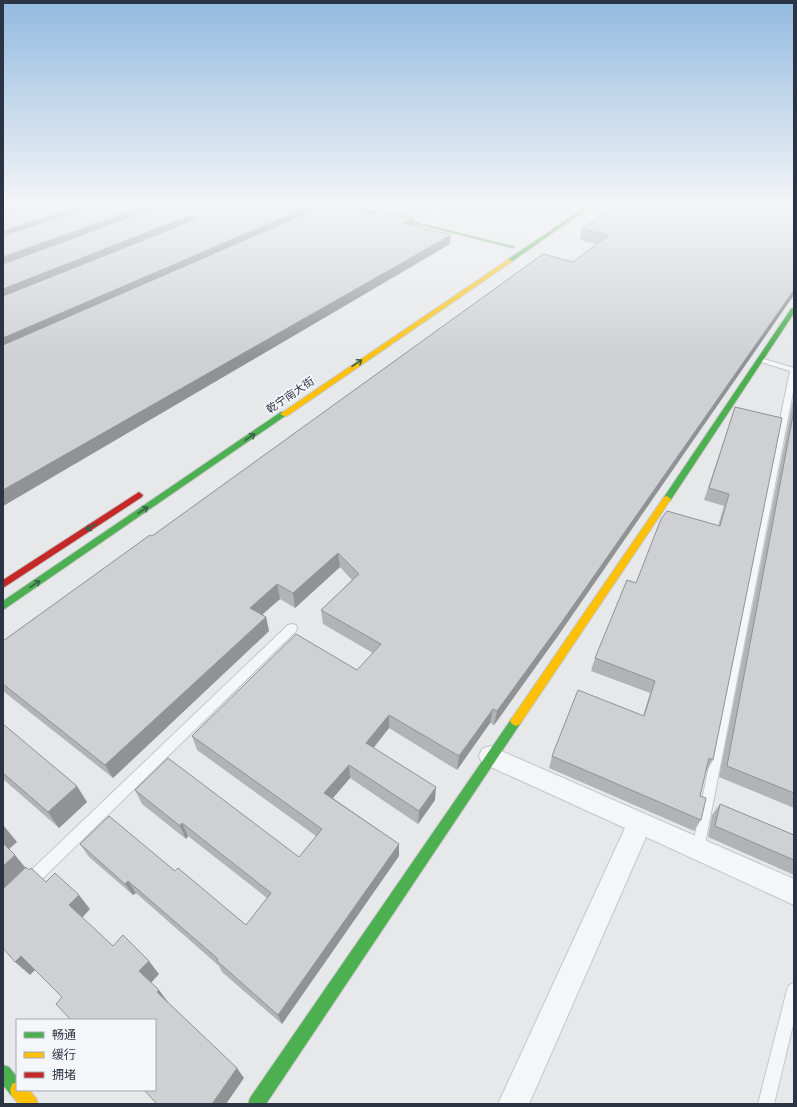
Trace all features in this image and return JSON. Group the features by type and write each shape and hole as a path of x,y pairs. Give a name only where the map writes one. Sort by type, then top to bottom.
{"main road":[{"path":"493,260 500,256"},
{"name":"乾宁南大街","path":"3,606 516,256"},
{"path":"256,1104 490,756 651,523 794,308"},
{"path":"3,584 149,488"},
{"path":"3,1073 15,1092 30,1104"}],"street":[{"path":"490,756 794,892"},
{"path":"513,1104 640,823"}],"lane":[{"path":"698,849 794,370 760,360"},
{"path":"20,890 292,628"},
{"path":"766,1104 794,990"}],"building":[{"path":"26,256 88,256 3,289 3,264"},
{"path":"104,256 195,256 3,338 3,296"},
{"path":"209,256 415,256 3,490 3,345"},
{"path":"541,256 549,256 573,262 581,256 794,256 794,290 564,619 497,711 493,709 459,756 389,715 366,743 436,787 419,811 349,765 324,793 399,844 278,1015 217,961 218,959 128,881 125,884 80,844 109,816 175,871 178,868 246,925 271,893 182,823 180,826 135,790 168,758 299,857 322,829 192,736 296,634 357,670 381,644 321,610 359,574 338,553 293,593 277,584 250,608 266,617 105,765 3,684 3,641 150,535 152,536"},
{"path":"735,407 782,418 713,760 709,758 700,796 706,798 701,820 552,756 578,690 644,716 655,681 595,658 627,580 636,583 661,519 667,511 720,526 729,494 709,488"},
{"path":"794,410 794,793 727,766"},
{"path":"3,724 77,786 48,812 3,773"},
{"path":"720,804 794,835 794,860 715,826"},
{"path":"3,843 15,855 3,866"},
{"path":"26,867 29,870 31,868 46,882 55,873 79,895 69,905 113,946 123,935 149,961 139,971 159,990 157,992 237,1068 212,1104 157,1104 145,1091 156,1091 156,1019 70,1019 56,1004 62,997 21,956 15,962 3,948 3,889"}],"traffic: fast":[{"path":"509,261 517,256"},
{"path":"667,499 794,309"},
{"path":"3,606 284,414"},
{"path":"256,1104 516,721"},
{"path":"3,1073 16,1088"}],"traffic: slow":[{"path":"284,414 509,261"},
{"path":"516,721 667,499"},
{"path":"19,1091 30,1104"}],"traffic: jam":[{"path":"3,585 139,495"}]}
